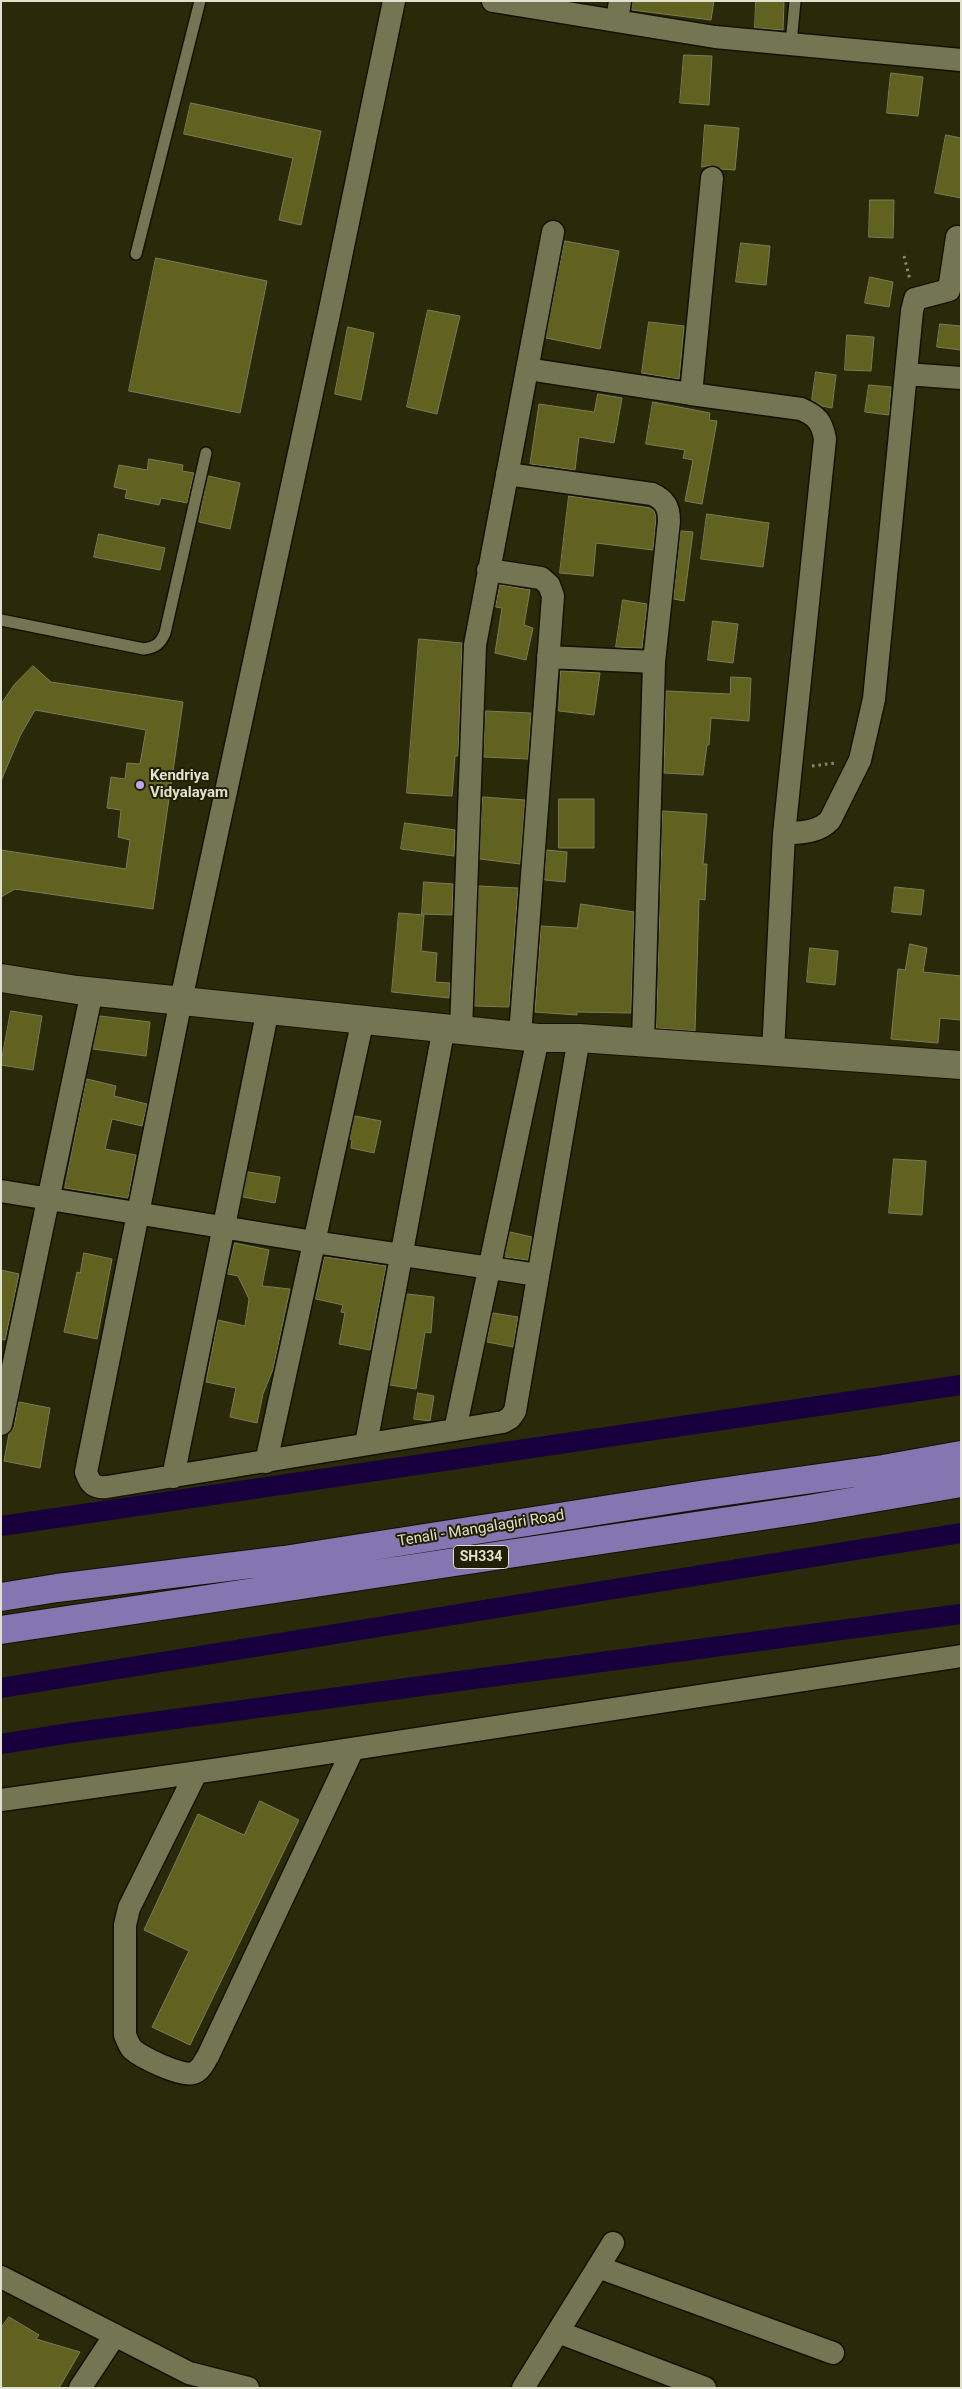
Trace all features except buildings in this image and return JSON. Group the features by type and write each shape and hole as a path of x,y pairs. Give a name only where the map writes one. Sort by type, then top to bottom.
{"main road":[{"path":"2,983 529,1036 961,1065"},
{"name":"Tenali - Mangalagiri Road","path":"1,1598 58,1588 284,1560 706,1494 883,1469 961,1455"},
{"name":"SH334","path":"1,1630 800,1511 961,1483"}],"street":[{"path":"394,1 137,1213 86,1472 89,1482 97,1488 173,1477 504,1422 510,1418 514,1411 579,1038"},
{"path":"506,2 618,11 715,37 961,60"},
{"path":"691,394 712,178"},
{"path":"366,1444 401,1255 452,1028 475,645 553,232"},
{"path":"784,834 817,830 825,826 830,820 860,760 874,698 912,311 915,300 948,290 957,237 961,239"},
{"path":"527,369 801,409 814,414 823,424 824,439 784,834 773,1052"},
{"path":"906,374 961,378"},
{"path":"507,474 652,494 661,498 669,509 654,662 643,1043"},
{"path":"455,1430 489,1268 529,1036 548,657 553,596 549,585 541,578 488,570"},
{"path":"548,657 654,662"},
{"path":"1,1424 4,1397 49,1199 92,991"},
{"path":"173,1477 268,1010"},
{"path":"266,1462 363,1019"},
{"path":"1,1191 314,1242 538,1275"},
{"path":"1,1800 196,1773 961,1656"},
{"path":"196,1773 129,1908 125,1925 125,2035 130,2047 140,2055 178,2072 192,2074 200,2069 208,2056 353,1749"},
{"path":"523,2388 613,2243"},
{"path":"598,2267 833,2353"},
{"path":"1,2277 189,2373 235,2386"},
{"path":"558,2332 705,2388"},
{"path":"80,2388 115,2335"}],"lane":[{"path":"136,254 200,1"},
{"path":"791,44 794,1"},
{"path":"1,620 144,649 153,648 160,643 165,633 206,453"}],"path":[{"path":"791,768 860,760"}],"waterway":[{"path":"1,1526 961,1385"},
{"path":"1,1688 961,1533"},
{"path":"1,1744 70,1733 961,1614"}],"place":[{"name":"Kendriya Vidyalayam","path":"140,785"}]}
